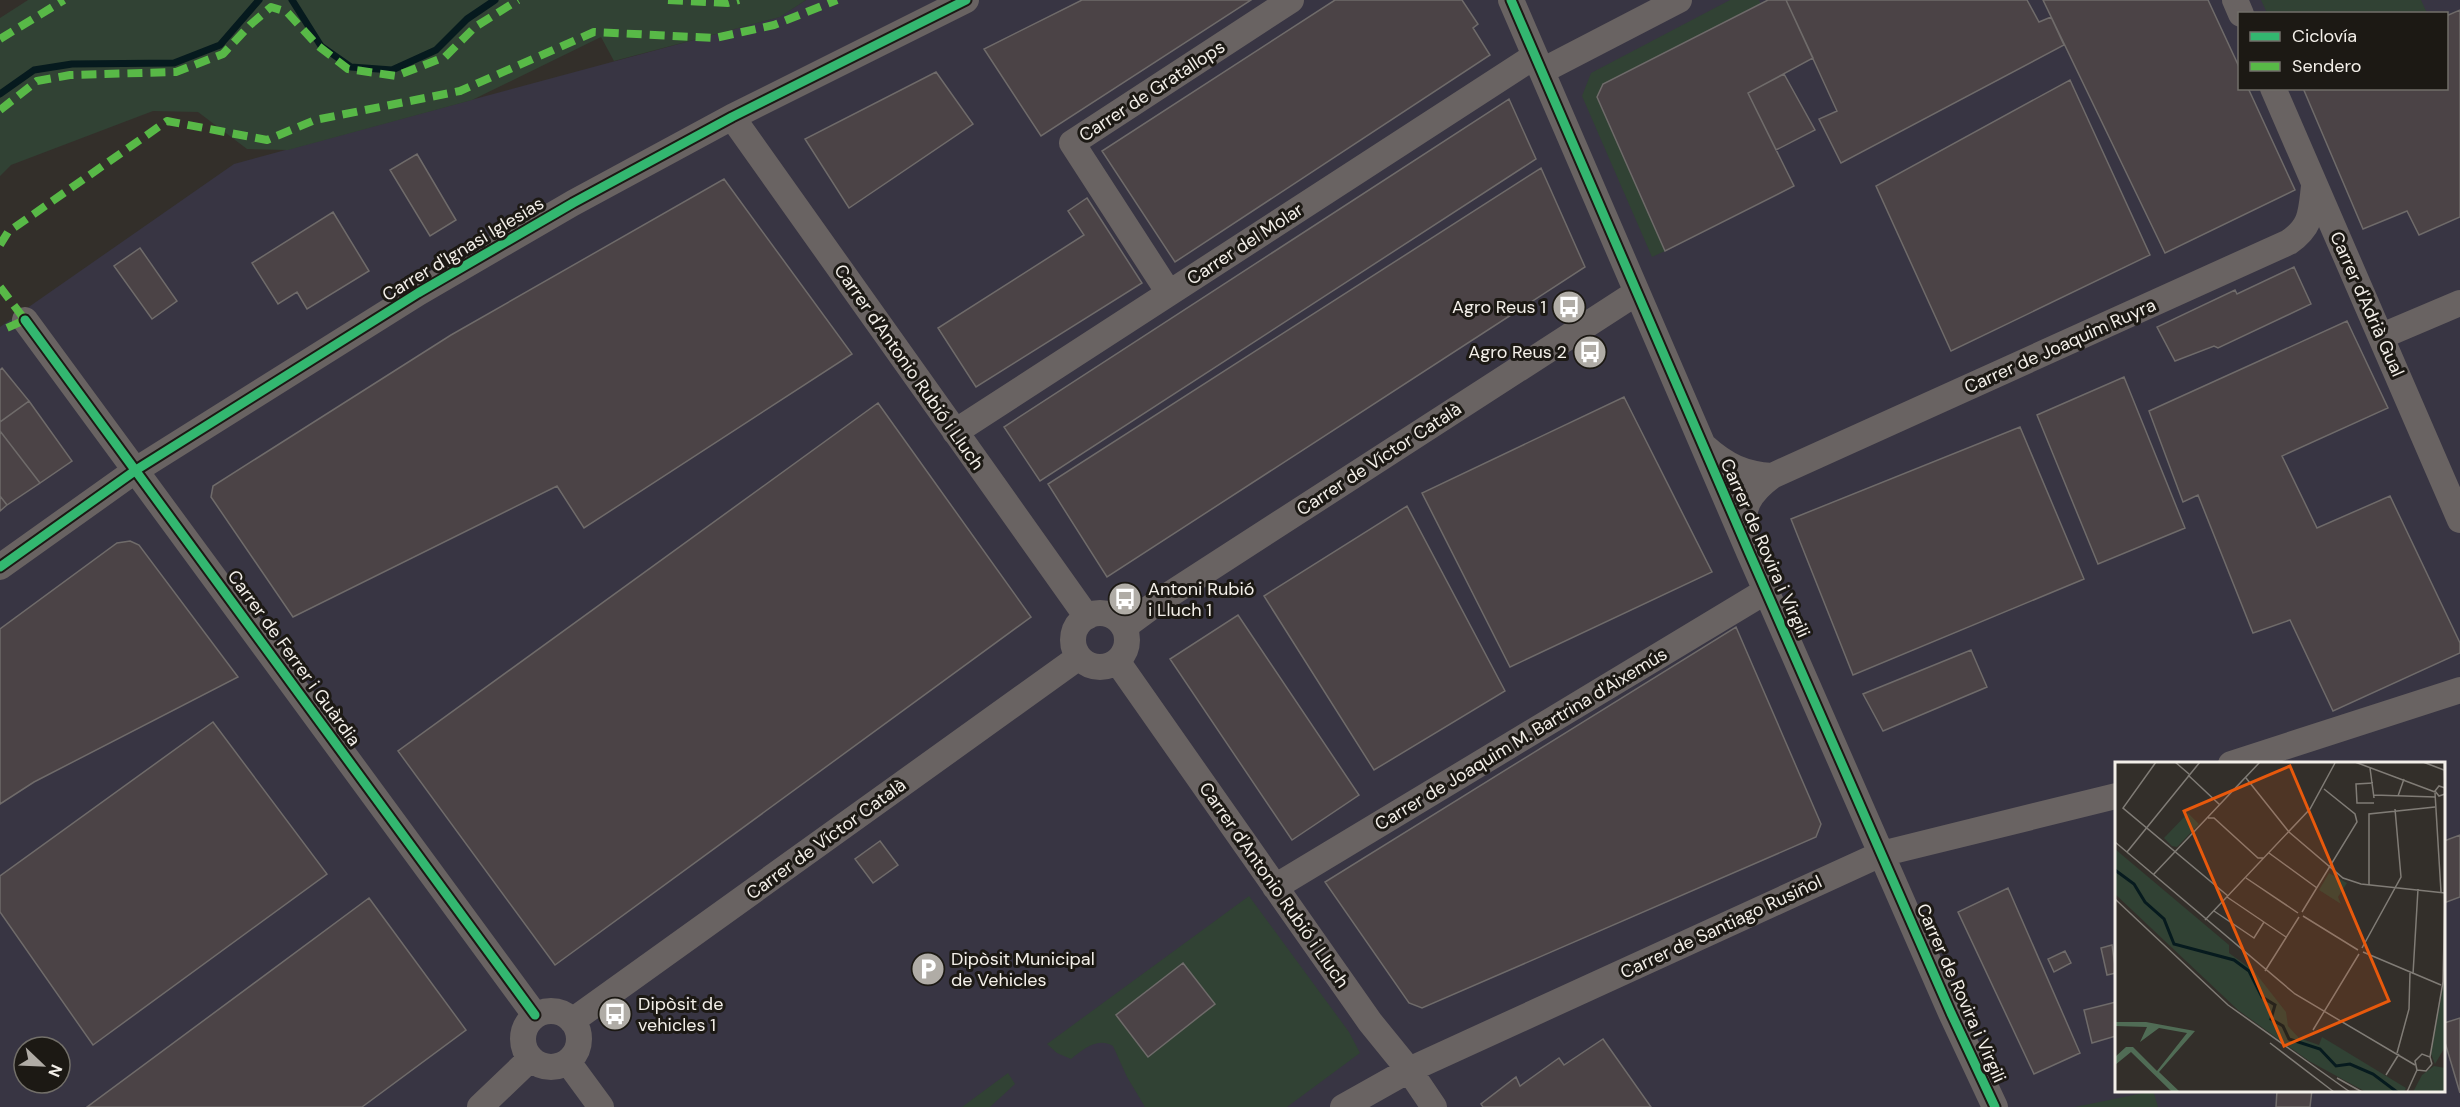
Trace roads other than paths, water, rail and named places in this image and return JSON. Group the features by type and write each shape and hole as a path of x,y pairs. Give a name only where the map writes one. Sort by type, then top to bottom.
{"street":[{"name":"Carrer d'Ignasi Iglesias","path":"0,567 136,470 418,293 573,203 732,117 966,0"},
{"name":"Carrer de Gratallops","path":"1169,293 1072,143 1291,0"},
{"name":"Carrer de Rovira i Virgili","path":"1511,0 1766,591 1995,1107"},
{"name":"Carrer del Molar","path":"956,432 1169,293 1539,64 1679,0"},
{"name":"Carrer d'Adrià Gual","path":"2274,90 2460,520"},
{"name":"Carrer d'Antonio Rubió i Lluch","path":"732,117 1087,616"},
{"name":"Carrer de Joaquim Ruyra","path":"1749,552 1744,533 1744,518 1748,501 1755,489 1772,476 2289,242 2305,229 2309,220 2314,186"},
{"path":"2289,242 2311,242 2346,257"},
{"name":"Carrer de Víctor Català","path":"1124,627 1158,602 1636,293"},
{"path":"2382,336 2460,303"},
{"name":"Carrer de Ferrer i Guàrdia","path":"25,320 535,1015"},
{"path":"1702,444 1720,461 1734,468 1751,474 1772,476"},
{"name":"Carrer de Joaquim M. Bartrina d'Aixemús","path":"1275,887 1766,591"},
{"path":"1099,613 1108,614 1116,618 1124,627 1127,643 1123,655 1110,666 1089,665 1079,657 1074,646 1074,633 1087,616 1099,613"},
{"name":"Carrer de Víctor Català","path":"572,1021 1079,657"},
{"name":"Carrer d'Antonio Rubió i Lluch","path":"1117,661 1370,1022 1409,1070 1434,1107"},
{"path":"2237,762 2460,690"},
{"name":"Carrer de Santiago Rusiñol","path":"1343,1107 1409,1070 1881,854 2115,796"},
{"path":"555,1011 566,1015 572,1021 578,1032 579,1040 574,1056 568,1062 549,1068 530,1059 524,1049 522,1036 526,1024 535,1015 555,1011"},
{"path":"480,1107 530,1059"},
{"path":"568,1062 602,1107"}],"waterway":[{"path":"0,94 34,70 72,64 174,63 220,45 259,0"},
{"path":"292,0 321,46 351,67 392,70 436,50 467,19 495,0"}],"place":[{"name":"Agro Reus 1","path":"1569,307"},
{"name":"Agro Reus 2","path":"1590,352"},
{"name":"Antoni Rubió i Lluch 1","path":"1125,599"},
{"name":"Dipòsit Municipal de Vehicles","path":"928,969"},
{"name":"Dipòsit de vehicles 1","path":"615,1014"}]}
